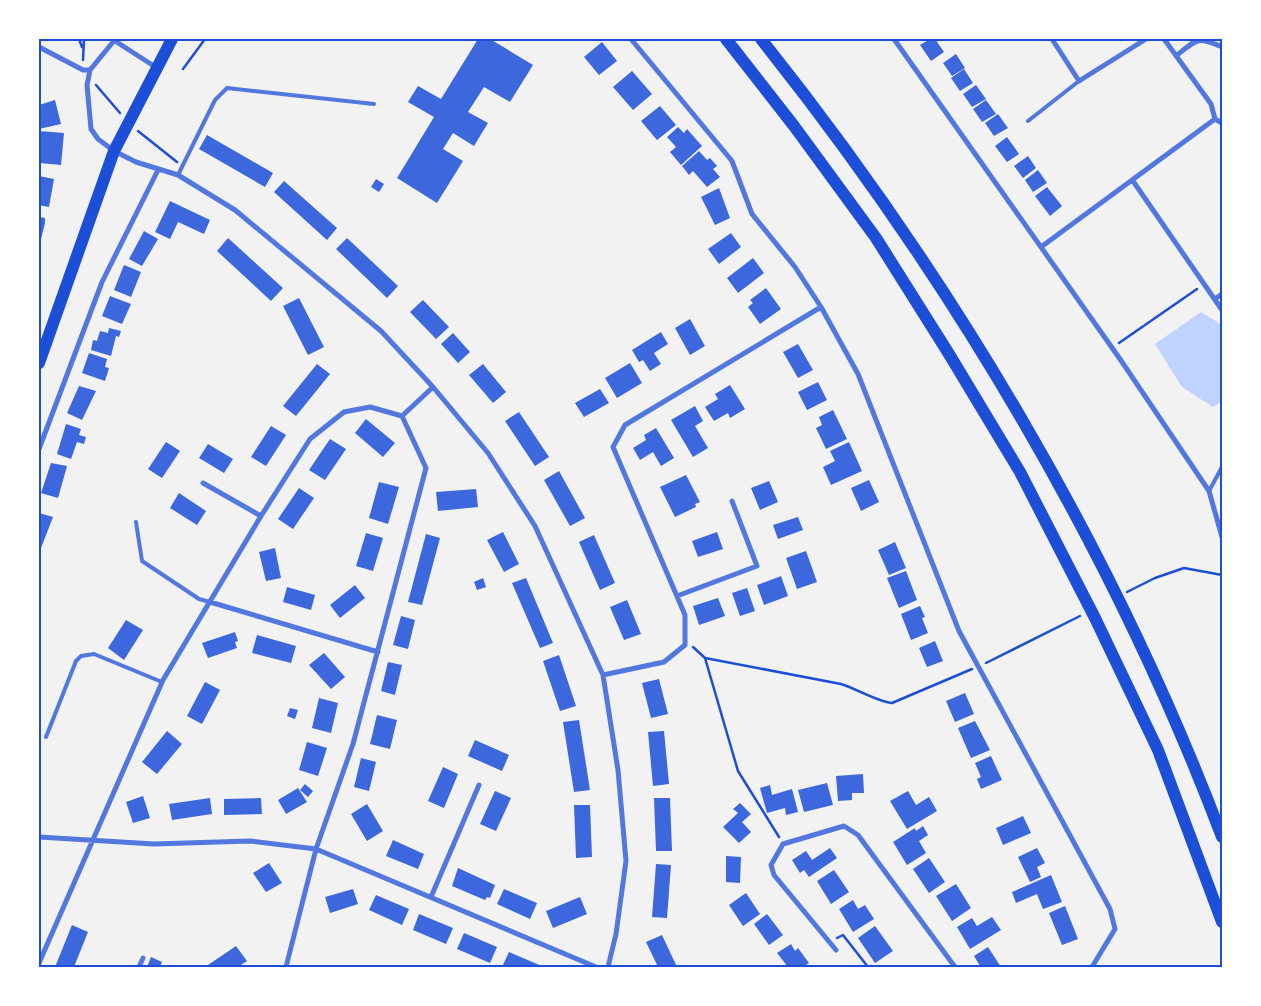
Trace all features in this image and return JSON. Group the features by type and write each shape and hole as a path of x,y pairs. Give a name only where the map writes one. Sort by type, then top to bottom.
{"main road":[{"path":"39,363 114,150 172,39"},
{"path":"726,39 794,126 876,238 1020,472 1096,618 1158,750 1222,922"},
{"path":"761,39 812,102 888,208 980,350 1123,606 1175,719 1222,837"}],"street":[{"path":"631,39 732,161 752,214 795,267 821,308 858,374 959,631 1110,909 1115,929 1092,967"},
{"path":"894,39 1112,348 1209,491 1222,537"},
{"path":"1052,39 1079,81 1146,39"},
{"path":"1164,39 1211,104 1215,119 1222,123"},
{"path":"157,68 112,40 90,70 87,85 91,129 98,139 114,150 158,170 178,175 235,210 381,331 433,387 488,453 535,526 602,675 618,770 626,861 616,934 608,967"},
{"path":"1176,56 1199,40 1206,40 1222,47"},
{"path":"39,47 82,70 90,70"},
{"path":"1041,247 1215,119"},
{"path":"39,448 102,282 158,170"},
{"path":"1133,181 1206,284 1222,310"},
{"path":"1215,299 1222,294"},
{"path":"602,675 664,662 685,645 685,615 613,447 625,424 821,308"},
{"path":"402,416 433,387"},
{"path":"39,963 162,682 261,516 310,439 344,412 370,407 402,416 426,468 353,744 316,849 286,967"},
{"path":"203,482 261,516"},
{"path":"676,596 757,566 732,501"},
{"path":"210,602 378,652"},
{"path":"431,897 479,785"},
{"path":"836,950 774,875 772,865 783,844 844,826 858,835 955,967"},
{"path":"39,837 91,842 154,844 250,841 316,849 596,967"},
{"path":"139,967 143,958"}],"lane":[{"path":"1028,121 1079,81"},
{"path":"178,175 215,100 227,88 374,104"},
{"path":"1209,491 1222,467"},
{"path":"136,522 142,561 199,599 210,602"},
{"path":"46,737 76,661 82,656 94,654 162,682"}],"path":[{"path":"79,39 83,49"},
{"path":"82,70 84,39"},
{"path":"183,69 205,39"},
{"path":"1112,348 1206,284"},
{"path":"1155,578 1184,568 1222,575"},
{"path":"705,658 841,684 858,689 882,702 892,702 978,666 1062,624"},
{"path":"685,639 705,658 738,771 783,844"},
{"path":"828,941 843,935 868,967"}],"water":[{"path":"1201,312 1222,325 1222,401 1213,407 1182,387 1155,344"}],"building":[{"path":"478,39 490,39 533,65 510,102 484,87 468,112 488,123 474,146 453,133 443,149 463,161 437,203 397,178 434,117 408,102 418,86 441,99"},
{"path":"930,39 935,39 944,52 931,61 920,45"},
{"path":"602,42 617,61 599,75 584,57"},
{"path":"956,54 965,68 952,76 943,63"},
{"path":"964,69 973,83 960,91 951,78"},
{"path":"632,71 652,94 633,110 613,87"},
{"path":"976,85 986,99 972,107 963,94"},
{"path":"55,100 61,124 39,129 39,105"},
{"path":"986,100 996,114 982,122 973,109"},
{"path":"660,106 676,125 657,140 641,121"},
{"path":"998,114 1008,128 994,136 985,123"},
{"path":"678,127 684,133 687,129 702,146 681,165 670,152 676,147 667,137"},
{"path":"39,131 64,133 61,165 39,163"},
{"path":"207,135 273,173 265,187 199,149"},
{"path":"1007,137 1019,154 1007,162 995,146"},
{"path":"699,151 707,160 710,158 717,166 713,169 720,177 707,187 693,171 689,175 682,166"},
{"path":"1028,156 1036,168 1023,178 1014,166"},
{"path":"1038,170 1047,183 1033,192 1025,180"},
{"path":"39,176 54,179 49,207 39,205"},
{"path":"376,179 384,184 379,192 371,187"},
{"path":"284,181 337,228 327,240 274,192"},
{"path":"1047,187 1062,206 1050,216 1035,196"},
{"path":"719,188 730,218 715,225 701,197"},
{"path":"170,201 210,220 204,234 178,222 170,239 155,232"},
{"path":"39,217 45,218 41,239"},
{"path":"144,231 158,239 142,266 129,259"},
{"path":"731,233 741,247 719,264 708,249"},
{"path":"228,238 283,288 271,301 217,251"},
{"path":"347,238 398,286 387,298 336,249"},
{"path":"753,258 764,273 738,293 727,278"},
{"path":"124,265 141,272 131,297 114,290"},
{"path":"766,288 781,309 760,324 748,307 753,303 750,300"},
{"path":"110,296 131,304 122,324 102,316"},
{"path":"299,298 324,347 308,355 283,306"},
{"path":"423,300 449,327 436,339 410,312"},
{"path":"690,319 705,346 690,355 675,328"},
{"path":"109,328 121,331 119,337 116,336 111,356 91,350 93,340 97,341 100,331 108,333"},
{"path":"661,332 668,344 654,353 661,364 650,371 643,360 639,362 632,350"},
{"path":"453,333 470,352 458,363 441,344"},
{"path":"798,344 813,370 798,378 783,352"},
{"path":"89,353 107,359 105,367 109,368 105,381 82,373"},
{"path":"630,363 642,383 617,398 605,378"},
{"path":"317,364 330,374 296,416 283,406"},
{"path":"483,364 506,392 493,403 469,375"},
{"path":"818,382 827,400 807,410 798,392"},
{"path":"730,385 745,409 730,418 728,413 714,421 705,407 718,399 715,394"},
{"path":"79,386 96,391 82,420 67,413"},
{"path":"600,389 609,403 584,417 575,403"},
{"path":"695,406 703,421 695,426 708,448 693,457 671,420"},
{"path":"833,410 847,439 826,449 816,428 822,425 819,417"},
{"path":"519,412 549,457 535,466 505,421"},
{"path":"366,419 395,443 383,457 355,433"},
{"path":"66,424 81,429 79,435 86,437 84,444 77,442 71,459 57,454"},
{"path":"271,426 286,435 266,466 251,457"},
{"path":"656,428 674,458 661,466 653,452 640,460 633,448 646,440 644,435"},
{"path":"330,439 346,449 325,480 309,470"},
{"path":"166,442 180,451 162,478 148,469"},
{"path":"849,442 862,471 831,485 823,467 835,461 830,451"},
{"path":"208,444 233,459 224,473 199,458"},
{"path":"51,463 67,466 58,498 41,493"},
{"path":"559,471 585,518 570,526 544,480"},
{"path":"686,475 700,502 695,504 696,507 675,517 660,487"},
{"path":"869,480 879,502 861,511 851,488"},
{"path":"769,481 778,502 760,510 751,488"},
{"path":"379,482 399,487 388,524 369,518"},
{"path":"299,488 314,498 293,529 278,519"},
{"path":"476,489 478,507 438,511 436,492"},
{"path":"179,493 206,511 197,525 170,508"},
{"path":"39,513 53,517 41,548 39,547"},
{"path":"798,517 803,530 778,539 773,525"},
{"path":"503,532 519,564 504,572 487,540"},
{"path":"717,532 723,549 698,557 692,541"},
{"path":"366,533 383,538 373,571 356,566"},
{"path":"426,534 440,538 422,605 408,602"},
{"path":"594,535 615,583 600,590 579,542"},
{"path":"895,542 906,568 889,575 878,550"},
{"path":"275,548 281,578 266,581 259,552"},
{"path":"806,551 817,582 797,589 786,558"},
{"path":"906,571 917,600 899,608 887,578"},
{"path":"781,576 788,596 764,605 757,585"},
{"path":"483,578 486,587 477,590 474,582"},
{"path":"526,578 553,643 540,648 512,583"},
{"path":"355,585 365,598 340,618 330,605"},
{"path":"287,587 315,595 311,610 283,602"},
{"path":"747,588 755,611 740,616 732,593"},
{"path":"718,598 725,616 699,625 693,606"},
{"path":"627,600 641,634 624,640 610,607"},
{"path":"920,606 925,617 922,618 928,633 911,640 901,614"},
{"path":"401,616 415,620 408,649 393,645"},
{"path":"126,620 143,630 124,660 108,648"},
{"path":"235,632 238,641 235,642 237,648 208,658 202,643"},
{"path":"257,635 296,646 291,663 252,653"},
{"path":"935,641 943,661 927,667 919,648"},
{"path":"324,653 345,677 331,689 309,665"},
{"path":"559,655 576,706 560,711 543,661"},
{"path":"388,662 402,665 395,695 381,691"},
{"path":"659,679 668,714 651,718 642,683"},
{"path":"205,682 220,690 202,724 187,716"},
{"path":"965,693 974,714 955,722 946,701"},
{"path":"319,698 338,703 331,733 312,728"},
{"path":"290,708 298,710 295,719 287,716"},
{"path":"377,715 397,720 390,749 370,744"},
{"path":"579,720 590,790 574,792 563,722"},
{"path":"975,721 990,750 971,758 958,728"},
{"path":"167,731 182,744 157,774 142,762"},
{"path":"664,731 669,784 653,786 648,732"},
{"path":"475,740 509,755 502,771 468,756"},
{"path":"307,742 327,748 318,776 299,770"},
{"path":"991,756 1002,780 981,789 977,779 981,777 975,763"},
{"path":"361,758 376,762 369,791 354,787"},
{"path":"443,767 458,774 444,808 428,801"},
{"path":"863,774 864,793 852,793 852,800 838,801 836,776"},
{"path":"827,783 833,805 804,812 798,790"},
{"path":"305,784 313,791 308,797 300,790"},
{"path":"770,785 772,795 792,789 798,812 786,815 785,808 767,813 760,788"},
{"path":"298,788 307,802 286,814 278,800"},
{"path":"495,791 511,798 496,831 480,824"},
{"path":"908,791 916,805 929,797 937,811 907,829 890,801"},
{"path":"143,796 150,818 133,823 126,802"},
{"path":"210,798 212,814 172,820 169,804"},
{"path":"261,798 262,814 224,815 224,799"},
{"path":"654,798 670,798 672,851 656,851"},
{"path":"740,803 751,814 742,822 751,832 739,843 723,827 738,813 733,809"},
{"path":"367,804 383,831 367,841 351,814"},
{"path":"574,805 590,805 592,857 576,858"},
{"path":"1023,816 1031,833 1003,845 996,828"},
{"path":"923,826 928,835 919,841 926,853 907,865 893,842 915,828 916,831"},
{"path":"393,840 424,854 418,869 386,856"},
{"path":"830,848 837,858 809,877 804,870 800,873 792,860 806,851 812,860"},
{"path":"1037,848 1045,863 1037,867 1041,877 1030,882 1018,857"},
{"path":"726,856 741,857 740,883 726,882"},
{"path":"929,858 945,882 929,893 913,869"},
{"path":"269,863 282,883 266,892 253,873"},
{"path":"656,864 671,865 667,918 652,917"},
{"path":"458,868 495,885 490,898 487,897 485,900 452,886"},
{"path":"834,870 849,892 831,904 817,881"},
{"path":"1051,875 1062,902 1043,909 1037,894 1016,903 1012,892"},
{"path":"956,884 971,908 952,921 936,896"},
{"path":"353,889 358,904 330,913 325,897"},
{"path":"504,889 537,903 530,919 497,904"},
{"path":"746,893 760,914 743,926 729,905"},
{"path":"376,895 409,909 402,925 369,910"},
{"path":"580,897 587,914 553,928 546,911"},
{"path":"853,900 858,909 865,905 874,919 853,932 839,909"},
{"path":"1065,906 1078,939 1062,945 1049,913"},
{"path":"419,914 453,928 446,944 413,930"},
{"path":"767,914 783,935 769,945 754,924"},
{"path":"992,917 1001,930 970,949 957,927 972,918 977,926"},
{"path":"72,925 88,932 74,967 55,967"},
{"path":"875,926 893,951 875,963 858,938"},
{"path":"464,933 497,947 490,963 457,949"},
{"path":"662,935 677,967 658,967 646,942"},
{"path":"791,944 795,951 798,948 809,963 803,967 788,967 777,953"},
{"path":"236,946 247,961 238,967 205,967"},
{"path":"988,947 1001,967 979,967 974,956"},
{"path":"509,952 544,967 502,967"},
{"path":"151,957 162,962 160,967 147,967"}]}
